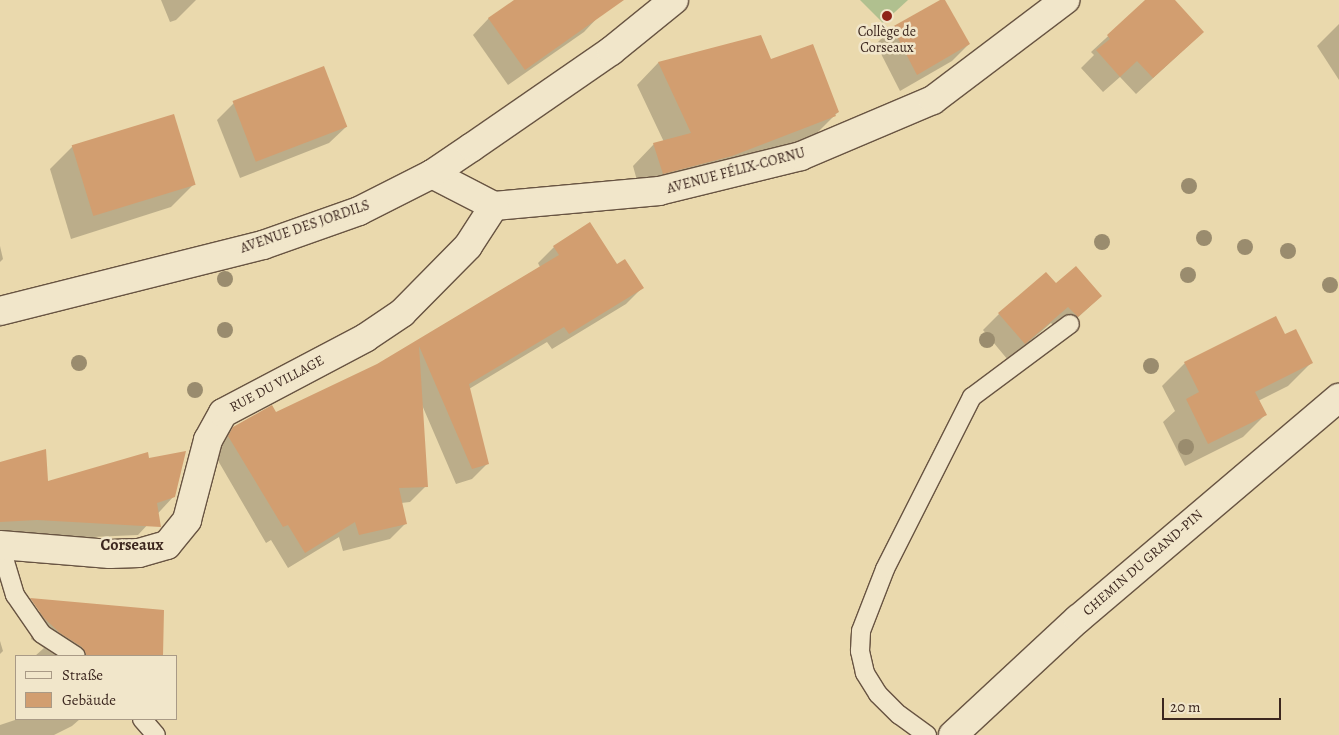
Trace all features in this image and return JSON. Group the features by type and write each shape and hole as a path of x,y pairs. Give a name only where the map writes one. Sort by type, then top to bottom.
{"street":[{"name":"AVENUE DES JORDILS","path":"0,311 263,245 359,211 432,174 611,51 674,0"},
{"name":"AVENUE FÉLIX-CORNU","path":"494,206 658,191 801,156 933,100 1065,0"},
{"path":"432,174 494,206"},
{"name":"RUE DU VILLAGE","path":"0,545 110,554 139,553 168,545 187,520 208,440 222,413 365,338 402,313 468,246 494,206"},
{"name":"CHEMIN DU GRAND-PIN","path":"953,735 1078,619 1339,398"}],"lane":[{"path":"926,735 899,715 878,694 865,673 860,651 860,631 885,569 972,397 1070,324"},
{"path":"0,545 15,595 42,634 74,655"},
{"path":"143,720 156,735"}],"green space":[{"path":"860,0 908,0 883,23"}],"building":[{"path":"514,0 624,0 525,70 488,18"},
{"path":"940,0 945,0 970,44 917,75 892,27"},
{"path":"1145,0 1175,0 1204,32 1153,78 1137,61 1120,77 1096,50 1110,39 1107,35"},
{"path":"761,35 771,59 813,44 839,112 835,114 836,116 732,156 663,174 653,143 691,133 658,62"},
{"path":"324,66 347,127 256,162 233,101"},
{"path":"174,114 196,185 93,216 72,145"},
{"path":"590,222 617,264 625,259 644,288 569,334 564,327 469,384 489,464 472,469 419,346 428,487 399,488 407,524 359,535 355,522 305,553 288,525 283,527 228,436 233,427 272,405 276,412 377,364 559,255 553,246"},
{"path":"1076,266 1102,296 1078,317 1068,307 1025,344 998,313 1046,272 1056,283"},
{"path":"1276,316 1285,334 1296,329 1313,363 1255,392 1267,415 1208,444 1186,399 1199,392 1184,362"},
{"path":"46,449 48,481 148,452 149,458 186,451 175,497 157,503 161,527 37,520 0,522 0,462"},
{"path":"30,598 164,610 163,655 86,655 82,647 60,633 44,618"}],"place":[{"name":"Collège de Corseaux","path":"887,16"}],"district":[{"name":"Corseaux","path":"132,545"}]}
